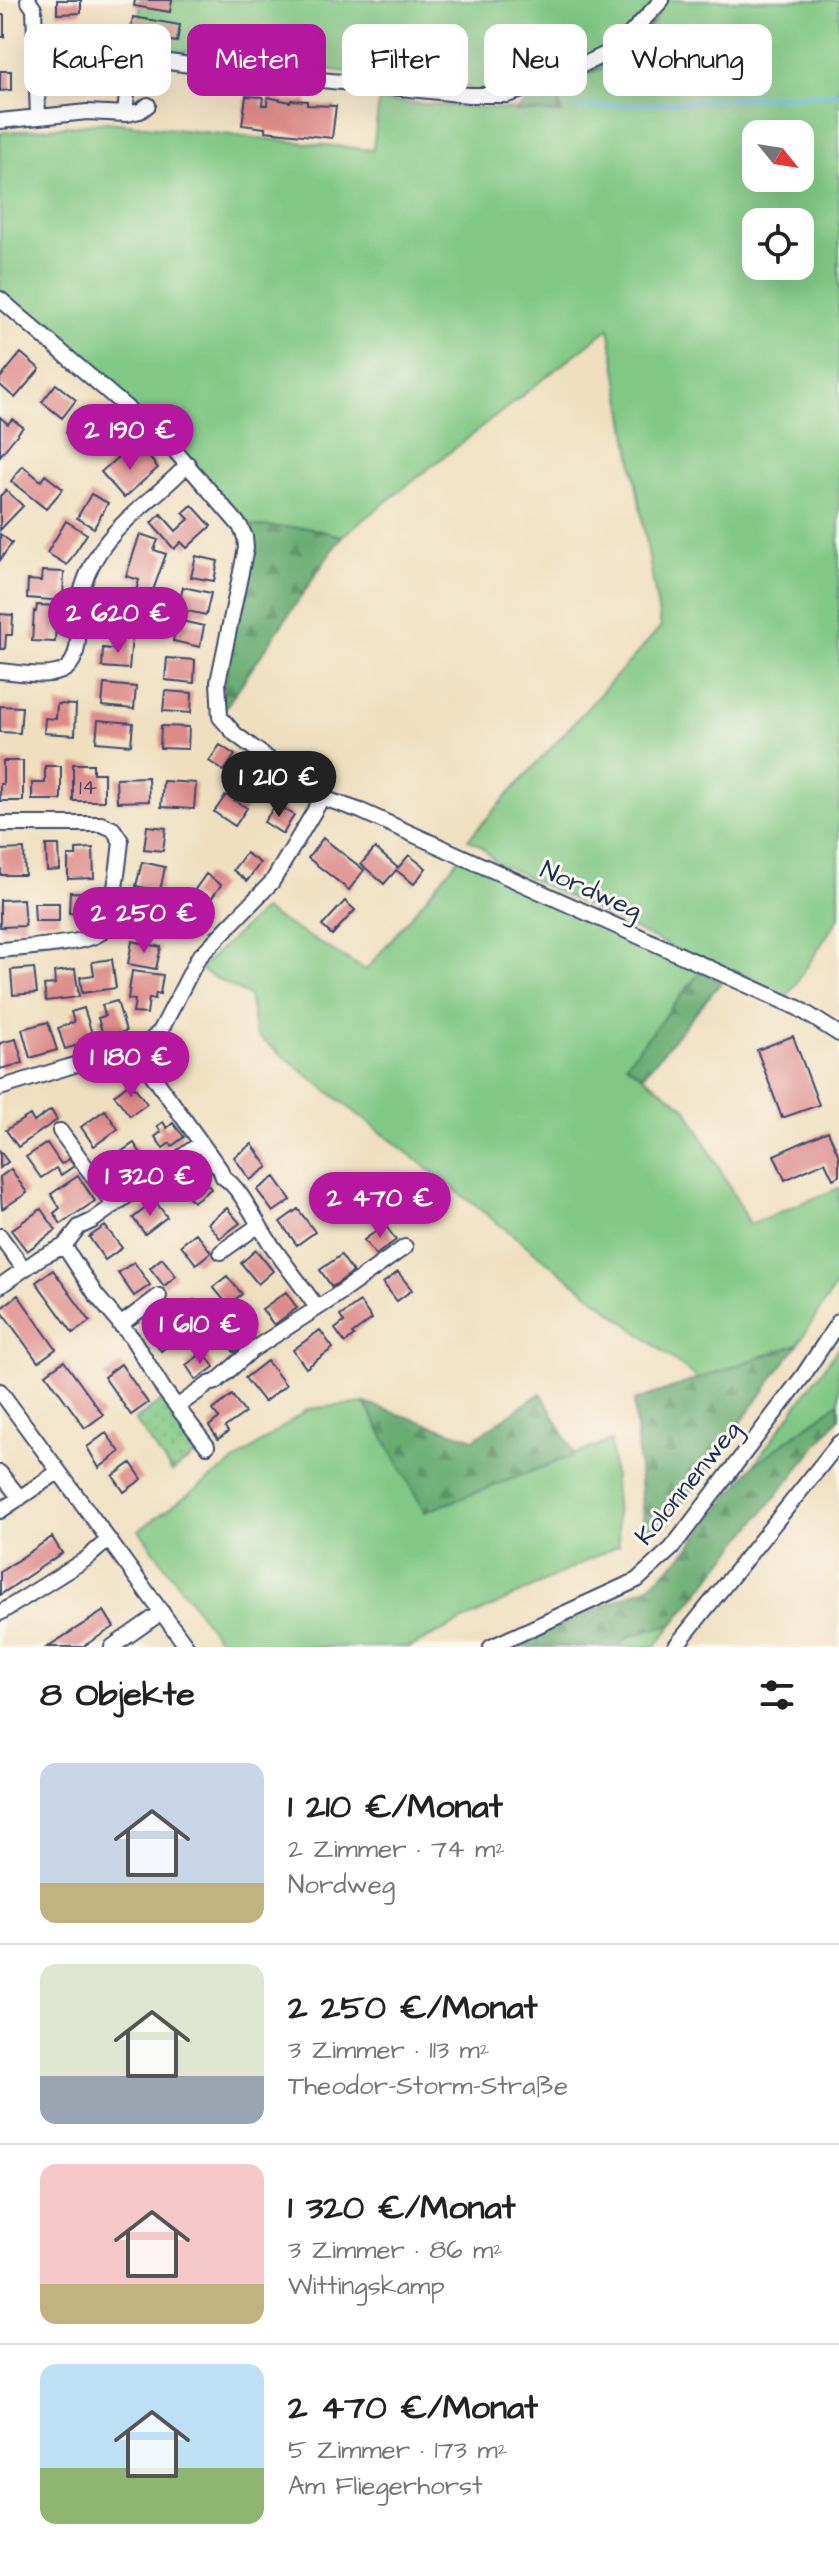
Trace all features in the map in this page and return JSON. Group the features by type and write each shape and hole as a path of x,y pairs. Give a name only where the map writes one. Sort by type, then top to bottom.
{"street":[{"path":"28,0 34,9 38,117"},
{"path":"125,114 133,57 248,73 469,95 507,95 547,82 616,49 662,0"},
{"path":"0,121 87,112 125,114 140,111 148,105"},
{"name":"Nordweg","path":"0,299 170,445 236,520 246,542 218,682 220,717 235,734 320,797 361,811 798,1008 839,1034"},
{"path":"0,671 51,674 70,665 76,651 81,592 98,554 120,525 188,464"},
{"path":"0,1088 150,1041 161,1030 198,958 272,882 316,809 320,797"},
{"path":"0,824 101,824 113,829 121,841 108,918 101,932 88,939 0,950"},
{"path":"136,1046 148,1069 223,1177 248,1205 317,1308"},
{"path":"60,1131 114,1205"},
{"path":"0,1286 64,1246 79,1227 201,1143"},
{"path":"221,1252 259,1225"},
{"path":"0,1236 24,1269"},
{"path":"64,1246 96,1295 136,1344 164,1390 207,1446"},
{"path":"178,1406 216,1382 259,1346 405,1247"},
{"path":"120,1325 159,1296"},
{"name":"Kolonnenweg","path":"491,1647 637,1580 671,1549 803,1376 839,1321"},
{"path":"0,1391 187,1647"},
{"path":"675,1647 839,1443"},
{"path":"0,1511 58,1472"},
{"path":"0,1473 20,1498"},
{"path":"0,1613 86,1559 108,1540"},
{"path":"112,1647 162,1612"}],"green space":[{"path":"139,0 662,0 639,24 603,24 603,54 587,61 587,24 484,24 484,95 469,95 468,24 342,24 342,71 326,69 326,24 187,24 187,52 171,50 171,24 140,24"},
{"path":"665,0 839,0 839,917 784,1002 496,862 481,846 468,839 661,627 609,328 342,536 310,528 252,526 0,290 0,133 107,122 373,150 379,101 561,113 557,96 587,96 587,74 603,68 603,96 772,96 772,24 652,24"},
{"path":"665,0 652,24 641,24"},
{"path":"603,56 603,68 587,74 587,65"},
{"path":"534,96 557,96 562,113 515,111"},
{"path":"252,526 310,528 342,536 219,717"},
{"path":"460,857 701,971 627,1064 686,1108 750,1224 839,1188 839,1280 798,1344 698,1379 256,1035 249,996 199,969 263,910 366,970"},
{"path":"701,971 722,981 643,1076 626,1064"},
{"path":"798,1344 665,1527 644,1534 634,1401"},
{"path":"839,1347 839,1402 753,1466"},
{"path":"541,1393 575,1455 425,1512 365,1403 474,1439"},
{"path":"165,1399 202,1450 172,1472 135,1420"},
{"path":"839,1402 839,1418 673,1624 629,1636 618,1647 511,1647 649,1586 682,1556 753,1466"},
{"path":"365,1403 426,1511 611,1441 619,1545 410,1647 224,1647 139,1530 308,1409"},
{"path":"673,1624 655,1647 618,1647 629,1636"}],"building":[{"path":"57,0 81,0 81,13 57,14"},
{"path":"135,0 172,0 170,12 134,6"},
{"path":"0,15 4,15 4,37 0,37"},
{"path":"133,17 180,25 177,42 171,41 171,24 132,24"},
{"path":"0,71 11,71 11,90 0,91"},
{"path":"246,96 263,97 262,105 267,105 268,97 290,102 307,101 307,105 336,106 332,138 265,131 265,128 242,125"},
{"path":"21,353 40,369 15,398 0,385 0,378"},
{"path":"56,384 76,400 62,418 42,402"},
{"path":"84,411 105,428 87,449 66,433"},
{"path":"0,417 8,424 12,419 23,427 0,456"},
{"path":"140,446 158,468 124,498 101,472 119,456 123,461"},
{"path":"23,466 41,481 45,475 63,489 46,509 11,481"},
{"path":"6,490 23,506 0,530 0,496"},
{"path":"91,494 108,503 94,528 77,518"},
{"path":"192,505 211,526 187,548 181,542 174,549 151,523 161,514 176,531 189,519 183,513"},
{"path":"66,521 87,534 67,565 47,553"},
{"path":"0,534 12,543 0,560"},
{"path":"140,534 158,540 154,550 166,554 151,596 136,591 139,580 126,576"},
{"path":"196,556 218,561 214,581 191,577"},
{"path":"42,571 64,572 63,601 27,598 28,580 41,581"},
{"path":"183,587 211,593 206,615 178,609"},
{"path":"108,604 142,606 140,629 106,626"},
{"path":"37,605 57,606 55,642 32,641"},
{"path":"0,614 13,615 12,635 6,635 5,649 0,649"},
{"path":"177,620 204,626 200,647 173,641"},
{"path":"118,636 132,637 129,669 102,667 103,648 117,650"},
{"path":"167,658 195,660 194,683 165,680"},
{"path":"104,684 136,687 134,709 102,706"},
{"path":"165,691 192,693 191,713 163,711"},
{"path":"57,704 76,705 75,735 44,733 45,718 56,719"},
{"path":"0,706 22,707 20,733 0,732"},
{"path":"98,720 133,723 131,745 96,742"},
{"path":"161,726 189,727 188,749 160,748"},
{"path":"220,745 235,755 224,771 209,761"},
{"path":"3,761 23,761 23,801 0,801"},
{"path":"73,764 93,764 93,773 104,773 104,801 73,801"},
{"path":"45,766 61,766 61,800 32,800 32,783 45,783"},
{"path":"148,777 149,801 117,802 116,778"},
{"path":"163,781 196,783 194,809 161,807"},
{"path":"226,795 247,808 235,826 214,812"},
{"path":"276,804 294,815 283,834 264,822"},
{"path":"147,826 166,828 163,851 144,849"},
{"path":"323,838 364,870 349,890 308,858"},
{"path":"46,845 59,845 60,870 47,871"},
{"path":"93,848 94,878 68,879 68,856 76,856 76,849"},
{"path":"375,848 398,868 409,855 426,868 414,884 396,870 384,884 361,864"},
{"path":"24,849 25,875 1,875 0,850"},
{"path":"246,853 260,863 247,881 233,870"},
{"path":"142,862 165,867 160,891 136,886"},
{"path":"206,874 221,885 206,906 191,895"},
{"path":"70,892 94,893 93,914 69,913"},
{"path":"23,899 25,926 0,927 0,900"},
{"path":"345,901 355,910 332,935 322,926"},
{"path":"34,903 59,903 59,921 35,921"},
{"path":"133,906 157,910 154,930 130,927"},
{"path":"132,941 161,947 156,969 128,964"},
{"path":"112,959 116,988 82,993 80,977 94,975 92,962"},
{"path":"34,968 37,993 13,995 11,970"},
{"path":"75,969 79,997 46,1001 44,985 55,984 54,972"},
{"path":"132,971 163,975 160,994 156,993 155,999 149,998 147,1014 133,1013 135,1000 128,999"},
{"path":"117,1001 126,1031 104,1038 98,1018 105,1016 102,1005"},
{"path":"84,1008 94,1040 65,1049 58,1028 74,1022 71,1012"},
{"path":"48,1022 57,1050 30,1058 22,1029"},
{"path":"793,1036 819,1105 782,1118 757,1050"},
{"path":"16,1039 23,1063 0,1069 0,1043"},
{"path":"131,1082 147,1104 130,1116 114,1095"},
{"path":"51,1110 57,1120 18,1147 6,1130 30,1115 34,1122"},
{"path":"105,1110 118,1129 94,1146 81,1127"},
{"path":"163,1122 167,1128 173,1123 184,1137 172,1146 170,1143 163,1148 155,1137 161,1132 157,1126"},
{"path":"828,1131 839,1156 839,1176 833,1179 825,1162 785,1180 774,1155"},
{"path":"47,1143 61,1164 69,1159 74,1166 61,1175 56,1168 41,1178 26,1157"},
{"path":"134,1143 146,1161 117,1180 105,1163"},
{"path":"252,1144 268,1167 250,1180 234,1157"},
{"path":"0,1151 8,1162 0,1168"},
{"path":"193,1165 211,1189 193,1202 175,1179"},
{"path":"11,1169 27,1193 2,1209 0,1177"},
{"path":"78,1176 95,1201 61,1224 54,1213 60,1208 51,1194"},
{"path":"275,1177 291,1200 273,1212 257,1190"},
{"path":"155,1201 167,1217 145,1234 133,1218"},
{"path":"227,1208 240,1223 220,1238 208,1223"},
{"path":"41,1209 56,1230 27,1251 11,1230"},
{"path":"298,1209 315,1232 297,1245 280,1222"},
{"path":"385,1225 396,1240 376,1255 364,1240"},
{"path":"105,1226 122,1248 105,1260 89,1237"},
{"path":"196,1233 211,1252 196,1264 181,1245"},
{"path":"256,1250 273,1271 258,1284 241,1263"},
{"path":"341,1255 353,1272 332,1287 320,1270"},
{"path":"162,1258 176,1276 164,1286 150,1268"},
{"path":"134,1262 150,1285 134,1296 118,1273"},
{"path":"53,1270 90,1321 73,1333 36,1282"},
{"path":"398,1272 412,1290 397,1301 383,1283"},
{"path":"227,1276 242,1294 228,1305 213,1287"},
{"path":"286,1292 297,1308 274,1325 262,1309"},
{"path":"18,1295 56,1349 38,1362 0,1309"},
{"path":"194,1300 210,1320 195,1333 179,1313"},
{"path":"360,1302 372,1319 345,1343 335,1329 344,1322 340,1316"},
{"path":"239,1320 253,1337 234,1352 220,1335"},
{"path":"170,1322 181,1336 161,1351 151,1336"},
{"path":"320,1330 333,1348 306,1368 293,1350"},
{"path":"204,1352 214,1367 196,1380 186,1365"},
{"path":"64,1361 103,1415 85,1428 46,1374"},
{"path":"267,1361 286,1385 264,1402 245,1378"},
{"path":"121,1364 148,1403 131,1415 104,1377"},
{"path":"232,1395 245,1413 225,1427 228,1432 218,1439 209,1426 219,1418 213,1410"},
{"path":"106,1433 120,1452 99,1468 87,1447"},
{"path":"131,1463 142,1479 124,1492 113,1476"},
{"path":"52,1537 62,1553 0,1595 0,1572"},
{"path":"104,1611 114,1627 82,1647 47,1647"}],"waterway":[{"path":"575,108 839,93"}]}
